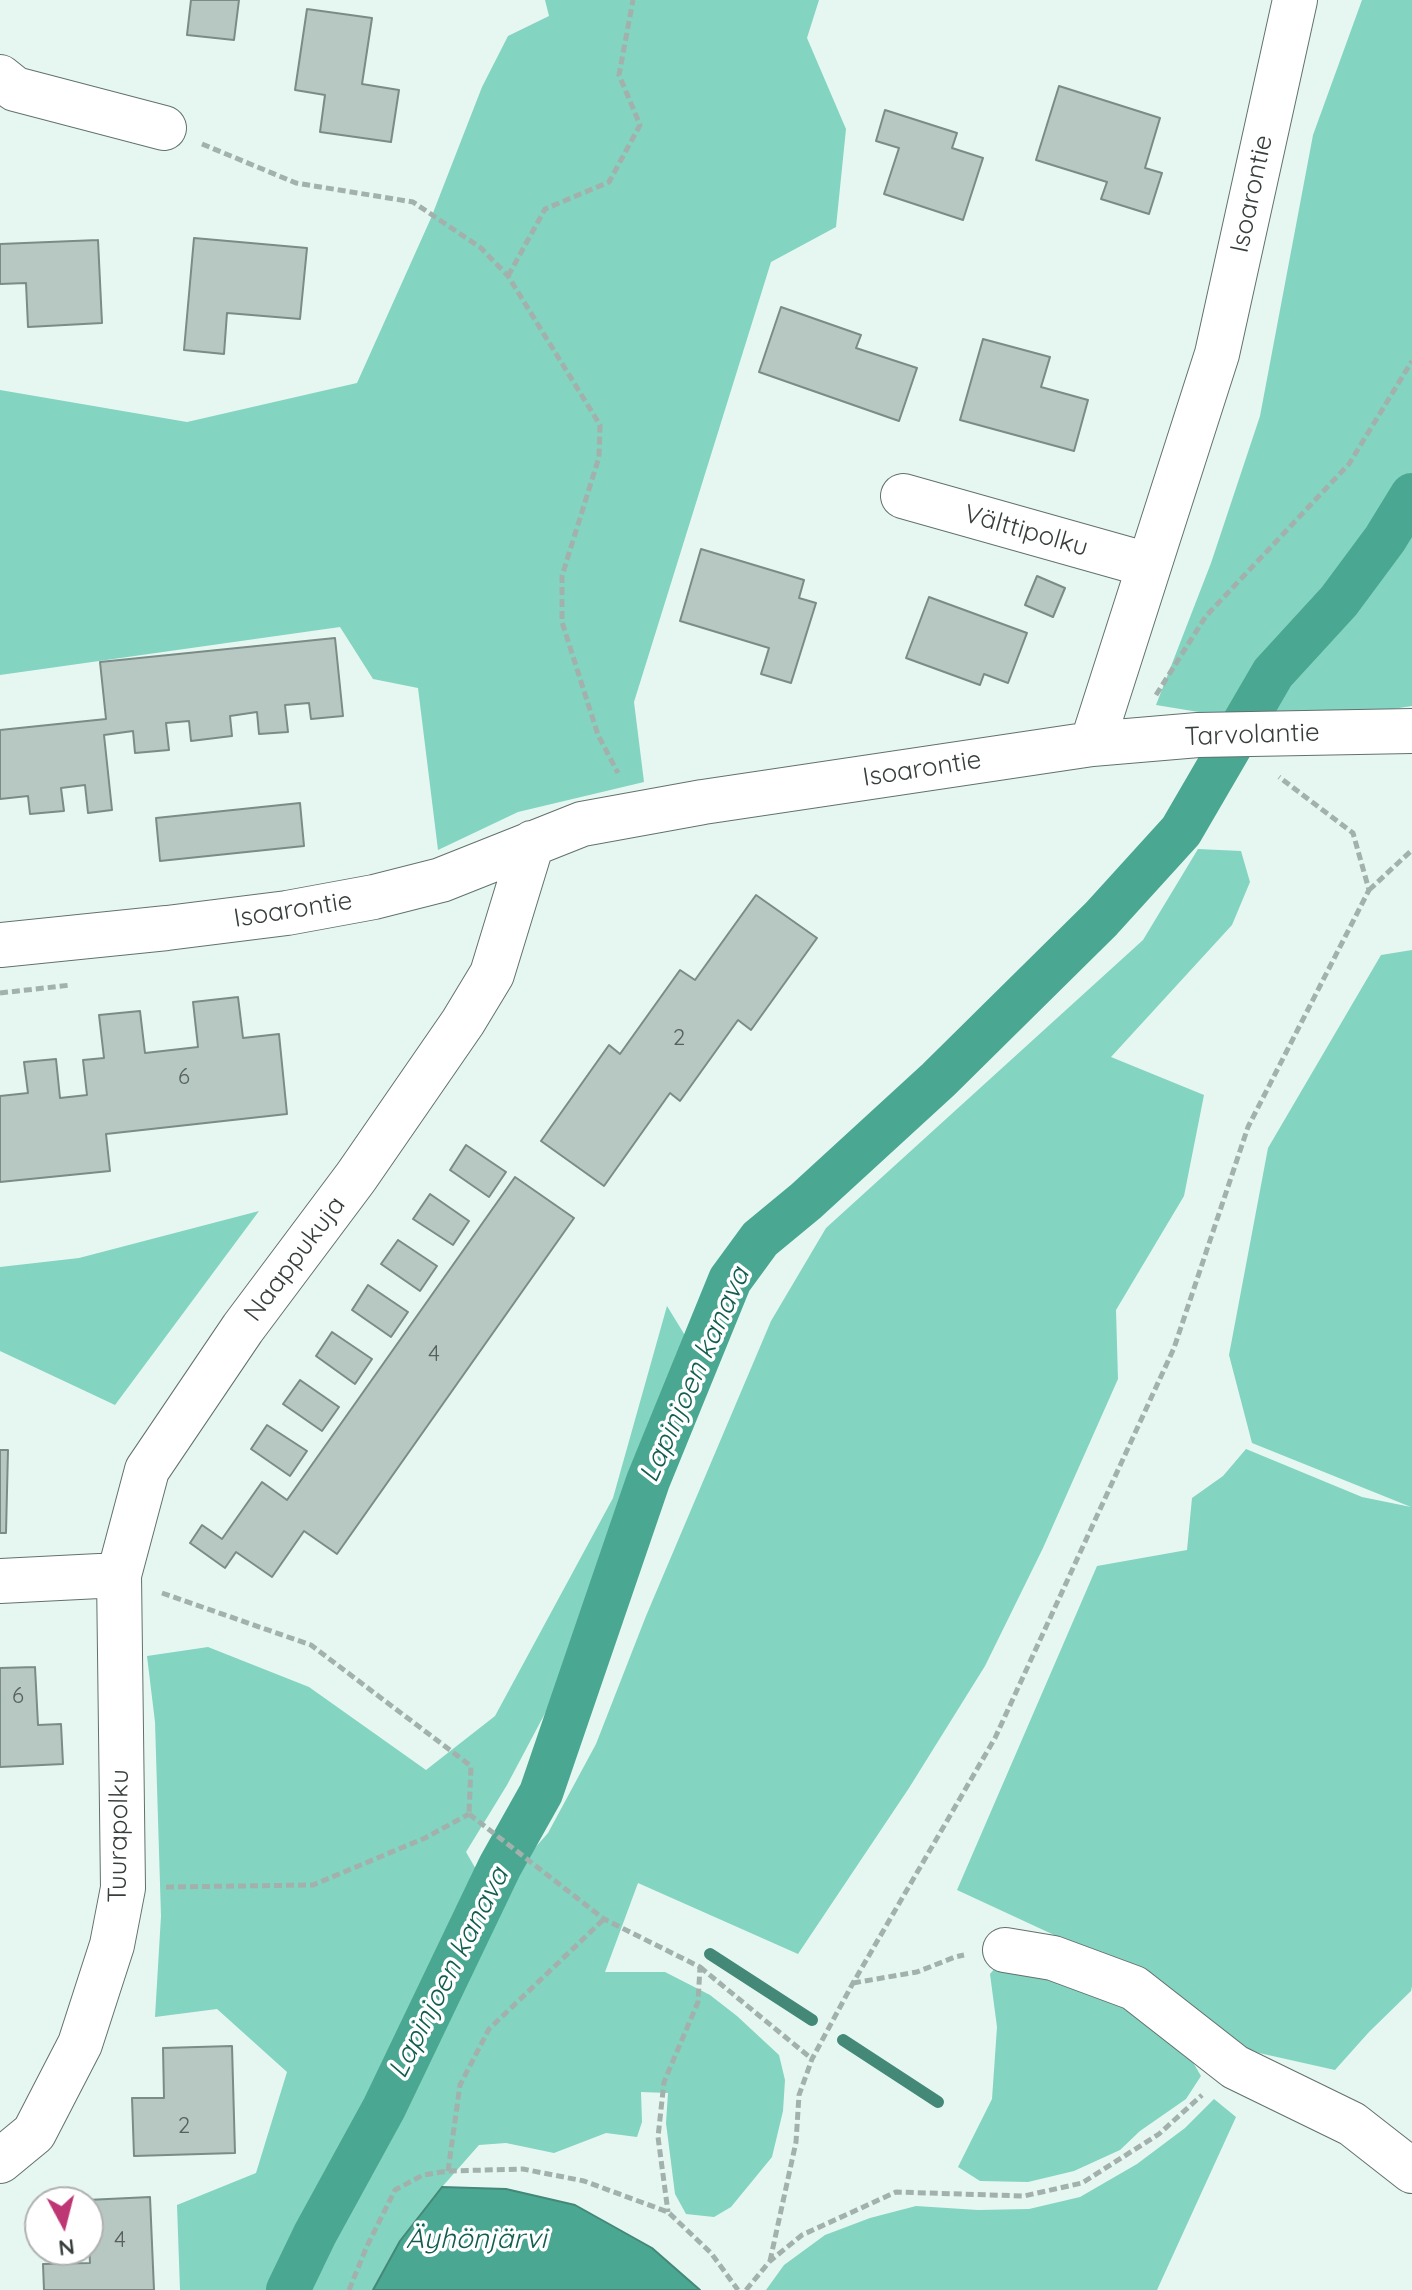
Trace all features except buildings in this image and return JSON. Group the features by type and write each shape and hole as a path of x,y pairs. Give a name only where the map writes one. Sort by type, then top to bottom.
{"street":[{"name":"Isoarontie","path":"0,945 257,917 374,897 441,880 582,824 703,802 1092,744 1217,354 1295,0"},
{"path":"0,77 15,89 164,128"},
{"name":"Välttipolku","path":"903,496 1148,565"},
{"name":"Tarvolantie","path":"1092,744 1198,735 1412,731"},
{"name":"Naappukuja","path":"119,1575 147,1470 243,1328 356,1177 463,1022 492,974 532,843"},
{"path":"0,1581 119,1575"},
{"name":"Tuurapolku","path":"0,2161 34,2133 80,2044 112,1945 123,1888 119,1575"},
{"path":"1005,1950 1053,1958 1134,1988 1235,2067 1352,2124 1412,2171"}],"path":[{"path":"508,276 545,209 609,182 640,125 619,75 633,0"},
{"path":"164,128 296,183 413,202 481,248 508,276 600,425 599,457 562,576 562,622 598,735 637,816"},
{"path":"1149,706 1206,616 1349,464 1412,361"},
{"path":"1278,776 1353,833 1369,890"},
{"path":"770,2261 796,2142 799,2095 812,2059 995,1738 1174,1348 1248,1127 1369,890 1412,850"},
{"path":"0,993 75,985"},
{"path":"119,1575 184,1603 311,1645 471,1766 469,1814"},
{"path":"469,1814 604,1919 700,1967 812,2059"},
{"path":"123,1888 313,1885 425,1838 469,1814"},
{"path":"448,2171 460,2085 489,2029 604,1919"},
{"path":"853,1983 917,1972 955,1957 1005,1950"},
{"path":"668,2212 658,2137 664,2082 698,2002 700,1967"},
{"path":"746,2290 770,2261 802,2235 896,2192 1024,2196 1082,2183 1159,2134 1235,2067"},
{"path":"349,2290 395,2190 423,2175 448,2171 523,2169 584,2181 668,2212 711,2253 738,2290"}],"shaded area":[{"path":"545,0 819,0 807,38 846,129 836,227 771,262 634,702 644,782 518,812 438,850 418,688 373,679 340,627 0,675 0,390 187,422 357,383 431,218 482,87 508,36 549,16"},
{"path":"1362,0 1412,0 1412,706 1284,726 1156,705 1211,563 1260,416 1313,135"},
{"path":"1198,849 1241,851 1250,882 1232,925 1111,1057 1204,1095 1184,1196 1116,1310 1118,1379 1043,1548 985,1666 909,1788 798,1954 638,1883 605,1972 665,1972 710,1995 779,2055 785,2080 783,2111 772,2157 731,2207 714,2217 686,2214 675,2194 666,2123 668,2093 641,2092 642,2122 637,2137 606,2133 554,2153 506,2143 479,2145 400,2241 373,2290 180,2290 177,2205 256,2173 287,2072 217,2009 155,2017 161,1916 155,1722 147,1656 208,1647 309,1687 426,1770 495,1716 613,1498 667,1306 686,1337 595,1591 551,1702 507,1785 466,1852 492,1897 548,1833 596,1744 646,1616 771,1321 826,1228 1143,940"},
{"path":"1412,950 1412,1986 1411,1991 1335,2070 1259,2053 1203,2031 1174,1998 1175,1991 957,1890 1097,1566 1187,1550 1192,1498 1223,1476 1246,1449 1362,1497 1411,1507 1252,1443 1229,1355 1268,1148 1381,955"},
{"path":"259,1211 115,1405 0,1351 0,1267 79,1258"},
{"path":"1001,1961 1131,2006 1181,2042 1201,2076 1186,2099 1140,2131 1120,2150 1074,2171 1028,2182 980,2181 958,2167 992,2099 997,2027 990,1974"},
{"path":"1214,2099 1236,2117 1157,2290 766,2290 784,2265 825,2235 870,2218 916,2206 1029,2209 1080,2197 1137,2164 1185,2128"}],"water":[{"name":"Äyhönjärvi","path":"442,2187 506,2189 575,2205 652,2248 700,2290 373,2290 400,2241"}],"waterway":[{"name":"Lapinjoen kanava","path":"288,2290 384,2108 500,1866 541,1793 648,1481 730,1280 760,1239 938,1080 1101,919 1181,831 1273,673 1339,601 1385,539 1412,495"},
{"path":"710,1954 812,2020"},
{"path":"843,2040 938,2102"}]}
